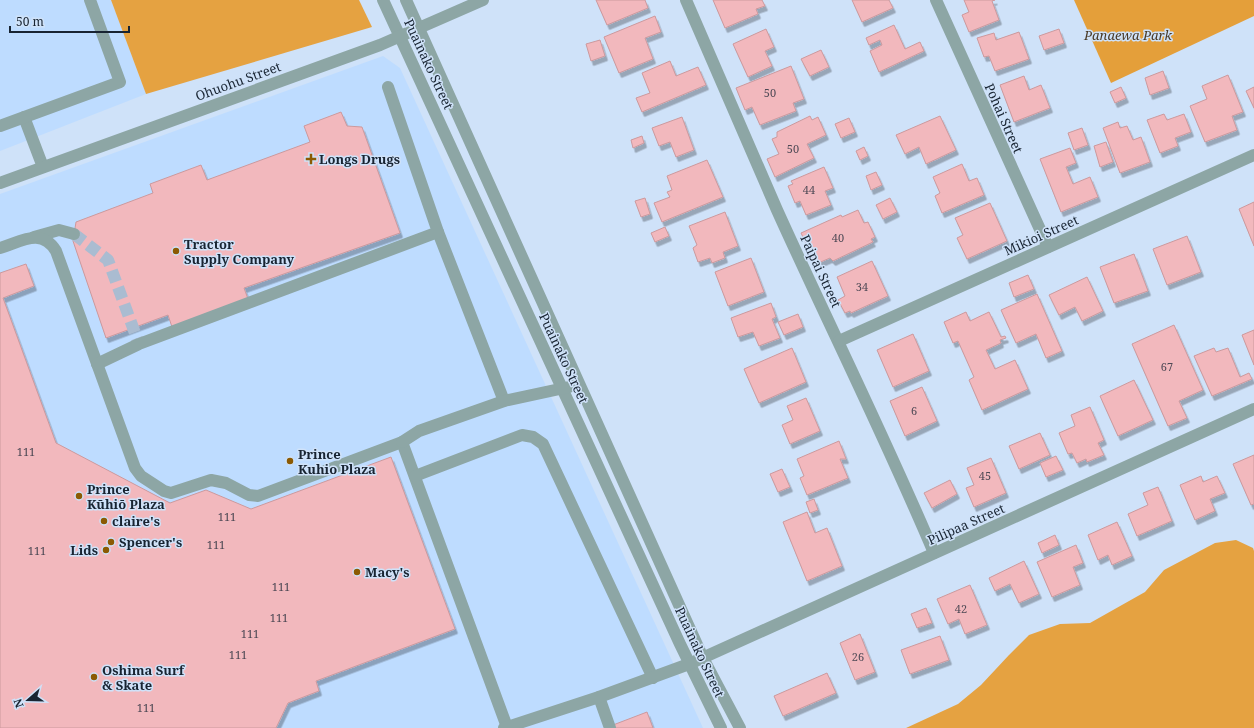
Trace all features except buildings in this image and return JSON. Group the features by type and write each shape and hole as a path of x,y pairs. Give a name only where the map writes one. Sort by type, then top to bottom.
{"street":[{"path":"0,126 120,82 90,0"},
{"name":"Puainako Street","path":"383,0 401,36 689,664 721,728"},
{"name":"Puainako Street","path":"406,0 703,658 740,728"},
{"name":"Ohuohu Street","path":"0,183 380,45 483,0"},
{"name":"Paipai Street","path":"686,0 777,210 839,341 934,553"},
{"name":"Pohai Street","path":"936,0 1048,248"},
{"path":"388,87 438,232 504,401"},
{"path":"24,117 43,167"},
{"name":"Mikioi Street","path":"839,341 1254,155"},
{"path":"0,248 59,230 74,234"},
{"path":"97,364 139,344 438,232"},
{"path":"31,238 44,239 49,242 56,251 135,468 140,476 164,491 171,493 211,480 226,483 249,495 258,496 402,442 419,432 504,401 580,384"},
{"name":"Pilipaa Street","path":"506,727 599,697 689,664 1254,409"},
{"path":"415,476 522,435 533,437 543,444 653,678"},
{"path":"402,442 506,727"},
{"path":"599,697 610,728"}],"shaded area":[{"path":"0,0 111,0 146,94 0,151"},
{"path":"111,0 359,0 372,27 146,94"},
{"name":"Prince Kuhio Plaza","path":"383,56 400,68 703,728 0,728 0,194"},
{"path":"1236,540 1253,548 1254,551 1254,728 906,728 958,704 981,685 1029,635 1060,624 1090,623 1145,592 1164,570 1215,543"}],"green space":[{"name":"Panaewa Park","path":"1074,0 1254,0 1254,16 1111,83"}],"tunnel":[{"path":"74,234 108,260 139,344"}],"place":[{"name":"Longs Drugs","path":"311,159"},
{"name":"Tractor Supply Company","path":"176,251"},
{"name":"Prince Kuhio Plaza","path":"290,461"},
{"name":"Prince Kūhiō Plaza","path":"79,496"},
{"name":"claire's","path":"104,521"},
{"name":"Spencer's","path":"111,542"},
{"name":"Lids","path":"106,550"},
{"name":"Macy's","path":"357,572"},
{"name":"Oshima Surf & Skate","path":"94,677"}]}
